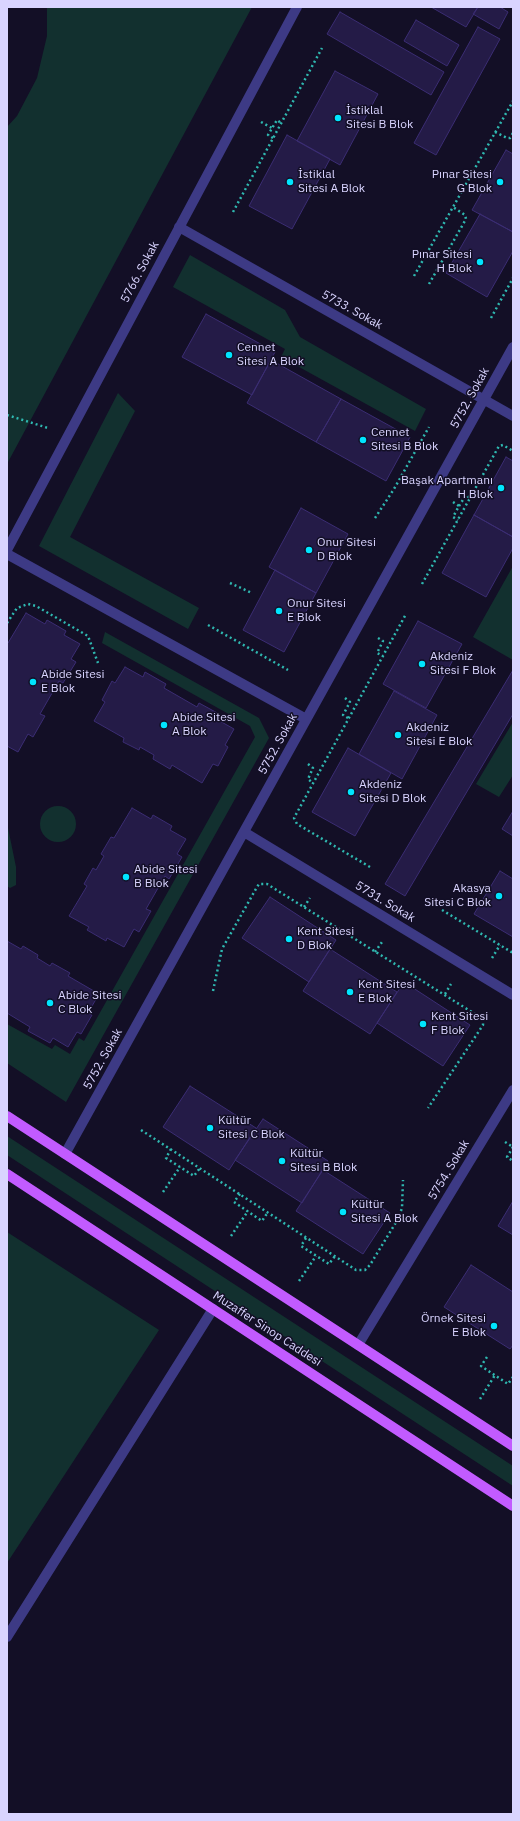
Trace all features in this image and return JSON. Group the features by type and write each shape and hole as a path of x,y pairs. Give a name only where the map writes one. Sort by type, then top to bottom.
{"main road":[{"path":"7,1116 513,1446"},
{"name":"Muzaffer Sinop Caddesi","path":"7,1174 513,1506"}],"street":[{"name":"5766. Sokak","path":"7,550 297,7"},
{"name":"5733. Sokak","path":"179,227 513,416"},
{"name":"5752. Sokak","path":"65,1154 513,347"},
{"path":"7,554 306,719"},
{"name":"5731. Sokak","path":"244,832 513,995"},
{"name":"5754. Sokak","path":"358,1345 513,1090"},
{"path":"7,1637 213,1309"}],"path":[{"path":"233,212 322,48"},
{"path":"414,276 513,101"},
{"path":"273,138 268,135 276,120 281,123"},
{"path":"261,122 272,128"},
{"path":"495,132 507,138 510,138 513,133"},
{"path":"428,284 465,221 465,215 453,207"},
{"path":"491,318 513,278"},
{"path":"7,415 44,428 69,433"},
{"path":"375,518 429,427"},
{"path":"422,584 499,446 503,445 513,451"},
{"path":"458,520 453,517 466,495 470,498"},
{"path":"453,502 460,506"},
{"path":"230,582 252,593"},
{"path":"7,623 17,608 28,604 36,606 88,636 98,663"},
{"path":"370,867 296,822 296,814 406,614"},
{"path":"208,625 288,670"},
{"path":"378,638 383,641 377,653 383,656"},
{"path":"345,698 350,702 343,715 348,718"},
{"path":"308,764 314,768 308,779 313,783"},
{"path":"213,991 222,949 259,884 267,884 479,1016 484,1022 428,1108"},
{"path":"304,907 310,898"},
{"path":"442,910 513,953"},
{"path":"376,952 382,942"},
{"path":"492,958 500,945"},
{"path":"444,994 451,984"},
{"path":"141,1130 356,1270 365,1270 370,1265 400,1214 403,1180"},
{"path":"505,1142 513,1147 507,1157 513,1161"},
{"path":"171,1149 166,1158 194,1176 200,1168"},
{"path":"163,1192 180,1167"},
{"path":"240,1194 234,1202 262,1221 268,1212"},
{"path":"231,1236 248,1211"},
{"path":"306,1238 301,1246 316,1256 329,1264 335,1256"},
{"path":"299,1281 316,1256"},
{"path":"487,1357 481,1366 508,1384 513,1377"},
{"path":"480,1399 495,1375"}],"green space":[{"path":"47,7 252,7 7,464 7,127 17,116 37,78 47,36"},
{"path":"190,255 285,310 300,337 426,409 415,431 281,357 285,349 173,287"},
{"path":"118,393 135,411 70,537 199,608 188,629 39,546"},
{"path":"513,566 513,660 473,637"},
{"path":"105,632 259,718 269,738 66,1102 7,1063 7,1024 52,1049 55,1045 70,1054 79,1038 84,1041 255,737 250,726 102,643"},
{"path":"513,722 513,775 499,797 476,784"},
{"path":"58,806 71,811 76,824 71,837 58,842 45,837 40,824 45,811"},
{"path":"7,823 16,867 16,885 10,888 7,886"},
{"path":"7,1136 513,1466 513,1486 7,1155"},
{"path":"7,1232 159,1330 7,1563"}],"building":[{"path":"431,7 478,7 466,27"},
{"path":"478,7 500,7 508,12 499,29 473,14"},
{"path":"340,12 444,72 431,95 327,34"},
{"path":"416,20 459,45 447,66 404,41"},
{"path":"478,27 500,39 436,155 414,143"},
{"name":"İstiklal Sitesi B Blok","path":"335,71 378,94 340,165 297,141"},
{"name":"İstiklal Sitesi A Blok","path":"287,135 330,159 292,229 249,206"},
{"name":"Pınar Sitesi G Blok","path":"506,150 513,154 513,232 472,210"},
{"name":"Pınar Sitesi H Blok","path":"480,214 513,232 513,251 487,297 446,273"},
{"name":"Cennet Sitesi A Blok","path":"206,314 275,352 252,395 182,357"},
{"path":"271,360 341,399 316,442 247,403"},
{"name":"Cennet Sitesi B Blok","path":"341,399 410,437 386,481 316,442"},
{"name":"Başak Apartmanı H Blok","path":"506,457 513,461 513,537 474,515"},
{"name":"Onur Sitesi D Blok","path":"301,508 348,534 316,593 269,567"},
{"path":"474,515 513,537 513,548 486,597 442,573"},
{"name":"Onur Sitesi E Blok","path":"275,570 316,593 284,652 243,630"},
{"name":"Abide Sitesi E Blok","path":"26,613 45,624 47,620 66,631 64,635 80,644 71,659 76,662 63,683 59,681 40,714 45,716 33,737 28,734 18,752 7,746 7,643"},
{"name":"Akdeniz Sitesi F Blok","path":"418,621 462,644 426,708 383,684"},
{"name":"Abide Sitesi A Blok","path":"125,667 143,677 145,672 166,684 164,688 197,707 199,703 221,715 218,720 234,729 225,745 228,747 218,766 213,764 202,783 172,765 170,769 153,759 154,755 140,747 139,750 123,742 124,738 94,721 105,702 102,700 112,681 115,683"},
{"path":"513,670 513,714 405,896 385,884"},
{"name":"Akdeniz Sitesi E Blok","path":"394,691 437,715 402,779 359,754"},
{"name":"Akdeniz Sitesi D Blok","path":"348,748 391,773 355,836 312,812"},
{"name":"Abide Sitesi B Blok","path":"132,808 151,819 153,815 172,826 170,830 186,839 177,854 182,857 169,879 165,876 146,909 151,911 139,932 134,929 124,947 107,938 106,941 87,930 89,927 69,916 87,886 84,884 93,868 96,870 104,856 101,854 111,837 114,838"},
{"path":"513,811 513,836 502,829"},
{"name":"Akasya Sitesi C Blok","path":"500,871 513,879 513,937 474,914"},
{"name":"Kent Sitesi D Blok","path":"270,897 336,940 309,982 242,938"},
{"name":"Abide Sitesi C Blok","path":"7,941 21,949 23,946 38,955 37,958 50,966 52,963 70,973 68,976 99,994 88,1013 92,1015 81,1034 77,1032 68,1047 53,1038 50,1043 28,1031 30,1027 7,1013"},
{"name":"Kent Sitesi E Blok","path":"330,949 397,992 370,1034 303,991"},
{"name":"Kent Sitesi F Blok","path":"404,982 470,1025 443,1066 377,1023"},
{"name":"Kültür Sitesi C Blok","path":"190,1086 256,1128 229,1170 163,1127"},
{"name":"Kültür Sitesi B Blok","path":"263,1119 328,1161 302,1203 235,1160"},
{"name":"Kültür Sitesi A Blok","path":"323,1170 390,1213 363,1254 296,1211"},
{"path":"513,1201 513,1235 498,1226"},
{"name":"Örnek Sitesi E Blok","path":"471,1265 513,1292 513,1345 510,1349 444,1307"}],"place":[{"name":"İstiklal Sitesi B Blok","path":"338,118"},
{"name":"İstiklal Sitesi A Blok","path":"290,182"},
{"name":"Pınar Sitesi G Blok","path":"500,182"},
{"name":"Pınar Sitesi H Blok","path":"480,262"},
{"name":"Cennet Sitesi A Blok","path":"229,355"},
{"name":"Cennet Sitesi B Blok","path":"363,440"},
{"name":"Başak Apartmanı H Blok","path":"501,488"},
{"name":"Onur Sitesi D Blok","path":"309,550"},
{"name":"Onur Sitesi E Blok","path":"279,611"},
{"name":"Akdeniz Sitesi F Blok","path":"422,664"},
{"name":"Abide Sitesi E Blok","path":"33,682"},
{"name":"Abide Sitesi A Blok","path":"164,725"},
{"name":"Akdeniz Sitesi E Blok","path":"398,735"},
{"name":"Akdeniz Sitesi D Blok","path":"351,792"},
{"name":"Abide Sitesi B Blok","path":"126,877"},
{"name":"Akasya Sitesi C Blok","path":"499,896"},
{"name":"Kent Sitesi D Blok","path":"289,939"},
{"name":"Kent Sitesi E Blok","path":"350,992"},
{"name":"Abide Sitesi C Blok","path":"50,1003"},
{"name":"Kent Sitesi F Blok","path":"423,1024"},
{"name":"Kültür Sitesi C Blok","path":"210,1128"},
{"name":"Kültür Sitesi B Blok","path":"282,1161"},
{"name":"Kültür Sitesi A Blok","path":"343,1212"},
{"name":"Örnek Sitesi E Blok","path":"494,1326"}]}
